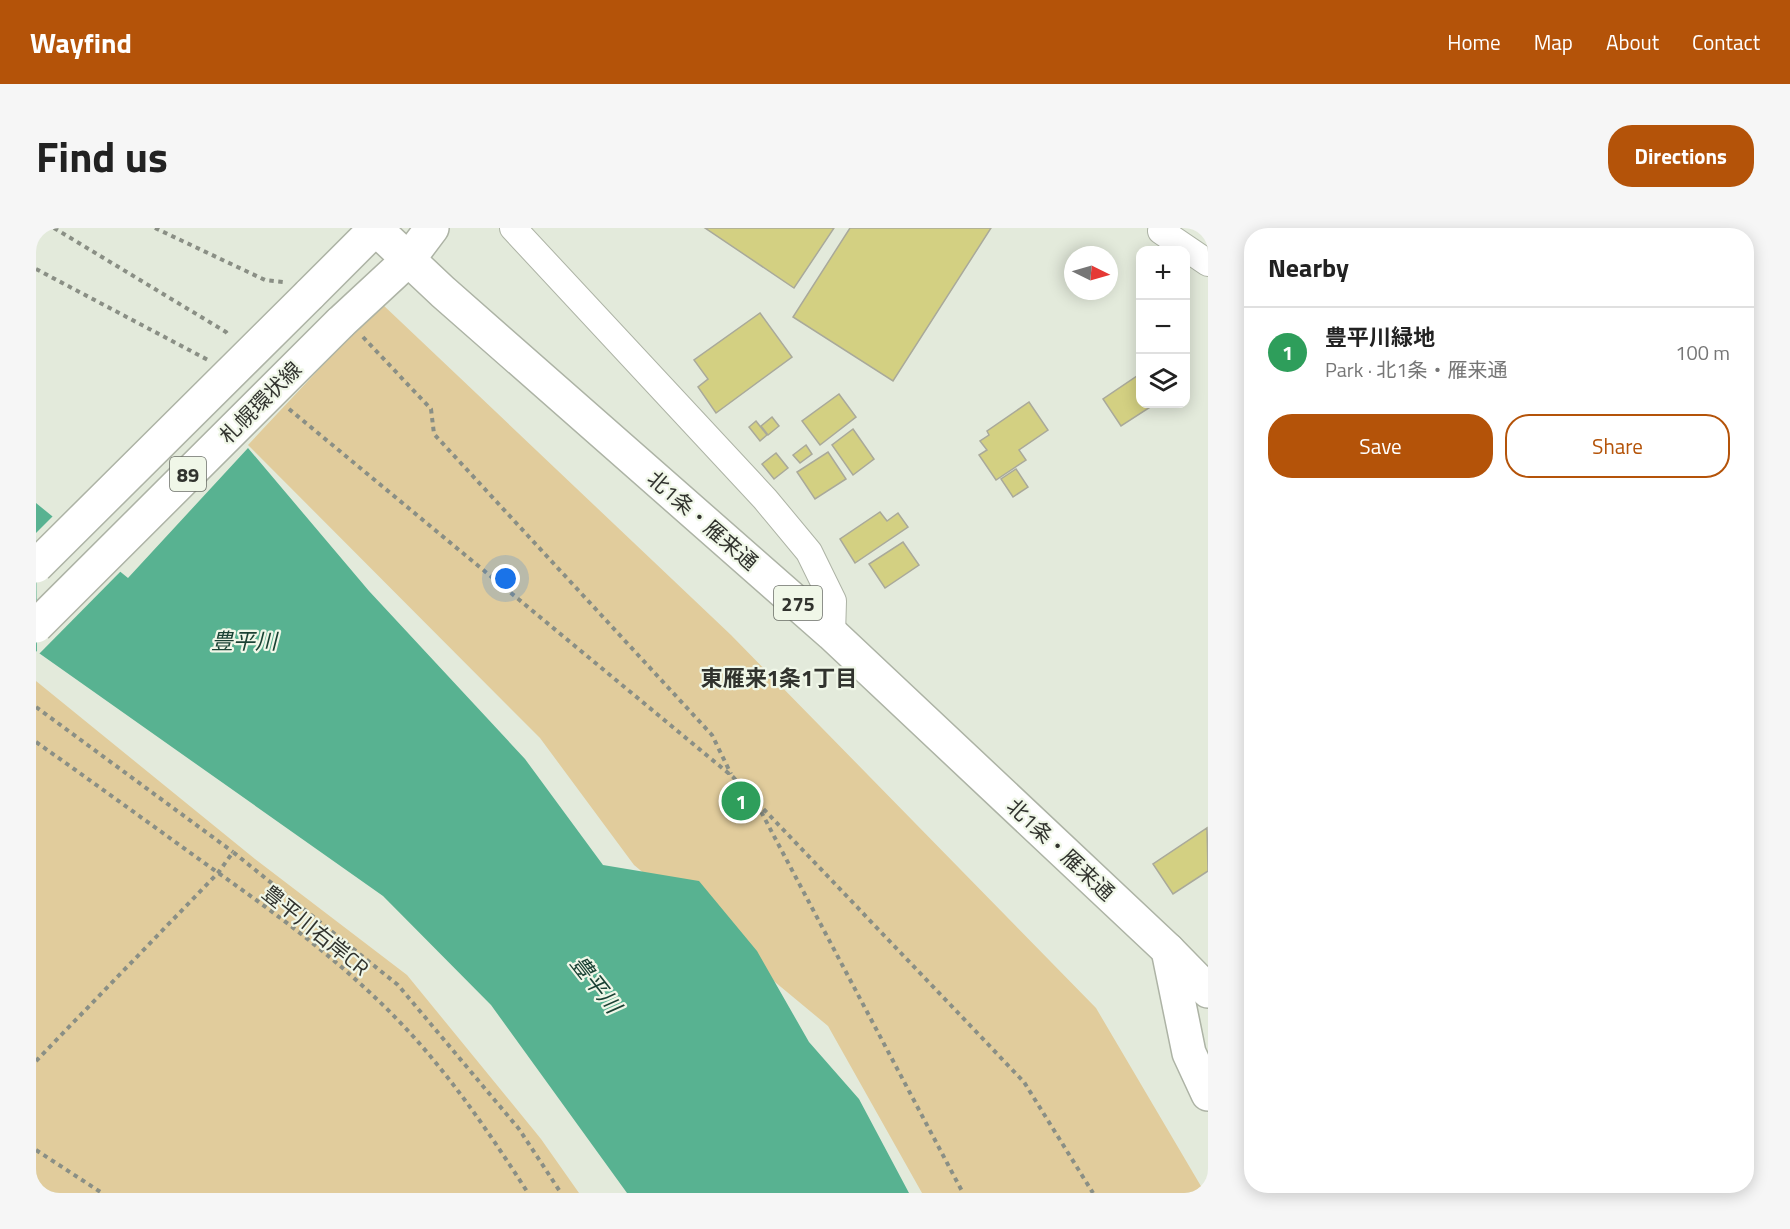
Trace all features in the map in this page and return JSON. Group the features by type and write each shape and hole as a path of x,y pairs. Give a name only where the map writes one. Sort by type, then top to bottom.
{"main road":[{"name":"札幌環状線","path":"36,566 297,288 375,228"},
{"name":"北1条・雁来通","path":"375,228 408,260 832,634 1168,950 1208,991"},
{"name":"札幌環状線","path":"36,626 350,328 432,228"},
{"path":"1168,950 1189,1053 1208,1094"}],"street":[{"path":"513,228 765,499 809,552 833,601 832,634"},
{"path":"1163,228 1161,231 1208,263"}],"path":[{"path":"54,228 226,332 232,340"},
{"path":"155,228 266,280 297,288"},
{"path":"36,269 219,365"},
{"path":"350,328 431,409 434,434 712,735 733,777"},
{"path":"280,401 733,777 1024,1082 1093,1193"},
{"path":"36,707 233,852 399,985 519,1129 561,1193"},
{"name":"豊平川右岸CR","path":"36,742 282,917 391,1013 449,1079 489,1132 528,1193"},
{"path":"755,800 963,1193"},
{"path":"36,1061 218,873 233,852"},
{"path":"36,1150 102,1193"}],"shaded area":[{"path":"381,303 731,635 1096,1008 1205,1193 922,1193 828,1026 634,865 540,738 248,445"},
{"path":"36,681 255,859 407,975 541,1139 579,1193 36,1193"}],"water":[{"name":"豊平川","path":"248,448 369,591 525,759 603,865 699,881 757,951 809,1042 859,1099 909,1193 627,1193 491,1005 383,896 36,651 36,503 128,578"}],"pier":[{"path":"55,514 122,570 37,656 36,533"}],"building":[{"path":"705,228 834,228 794,288"},
{"path":"850,228 991,228 893,381 793,317"},
{"path":"760,313 792,357 716,413 698,387 708,379 694,360"},
{"path":"1136,377 1136,408 1149,408 1121,426 1103,399"},
{"path":"839,394 856,417 820,445 802,421"},
{"path":"1029,402 1048,430 1019,450 1026,460 996,480 979,455 987,450 980,441 989,435 987,431"},
{"path":"772,417 779,426 768,435 761,426"},
{"path":"756,421 767,435 760,441 749,427"},
{"path":"853,429 874,459 853,475 832,445"},
{"path":"806,445 812,454 800,463 793,455"},
{"path":"828,452 846,479 815,499 797,472"},
{"path":"776,453 788,468 774,479 762,464"},
{"path":"1016,469 1028,487 1013,497 1001,479"},
{"path":"880,512 887,521 898,513 908,527 855,563 840,539"},
{"path":"903,542 919,565 885,588 869,564"},
{"path":"1207,828 1208,871 1173,894 1153,864"}],"place":[{"name":"豊平川緑地","path":"741,801"}],"district":[{"name":"東雁来1条1丁目","path":"779,678"}]}
